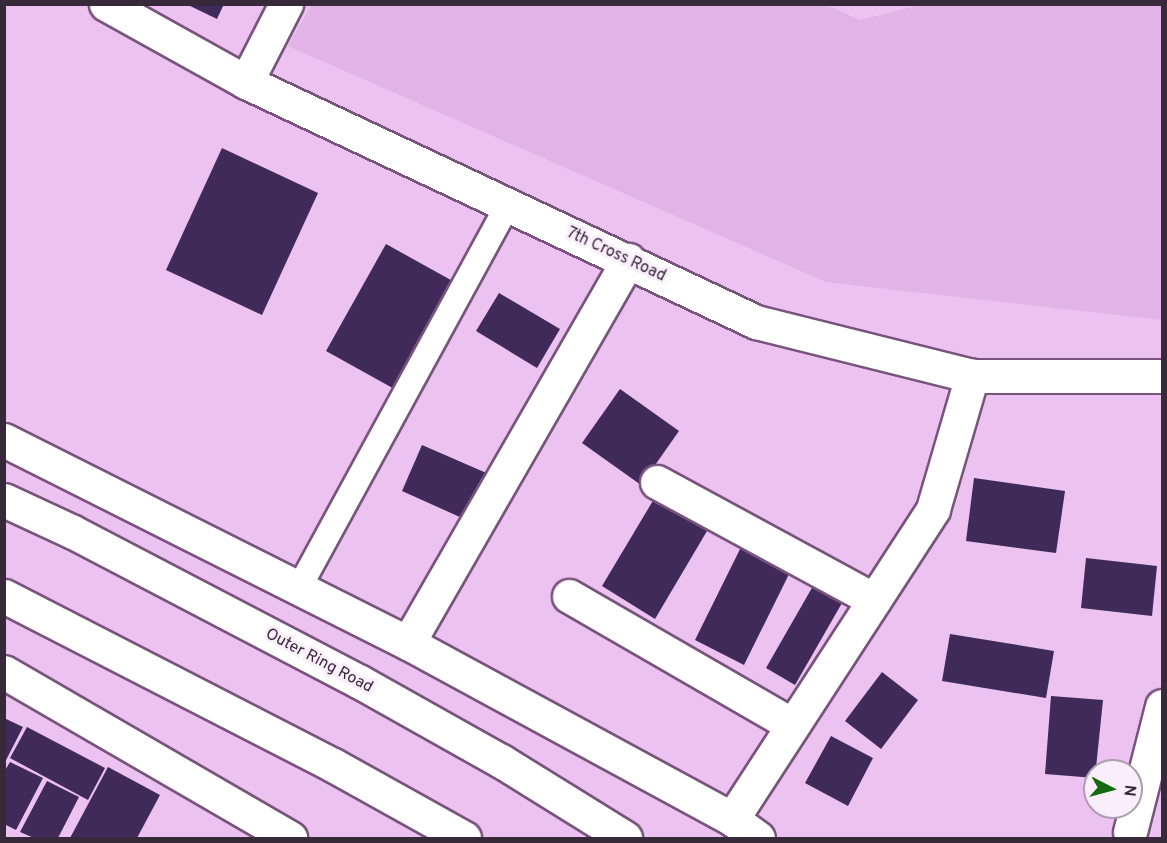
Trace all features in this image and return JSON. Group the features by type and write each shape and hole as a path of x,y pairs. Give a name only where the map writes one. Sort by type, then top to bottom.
{"main road":[{"name":"7th Cross Road","path":"106,4 246,82 756,322 972,376 1162,376"},
{"path":"246,82 286,4"},
{"path":"408,643 628,260"},
{"path":"732,819 933,508 972,376"},
{"path":"4,440 408,643 732,819 758,838"},
{"path":"657,482 874,600"},
{"name":"Outer Ring Road","path":"4,500 73,532 360,682 501,762 625,838"},
{"path":"4,596 333,765 464,838"},
{"path":"569,596 792,725"},
{"path":"4,672 290,838"},
{"path":"1130,832 1162,706"}],"lane":[{"path":"299,588 508,204"}],"shaded area":[{"path":"312,4 824,4 860,20 920,5 1162,5 1162,320 826,282 288,46"}],"building":[{"path":"186,4 224,4 217,19"},
{"path":"222,148 318,193 262,315 166,270"},
{"path":"386,244 458,284 398,391 326,351"},
{"path":"499,293 560,329 537,368 476,331"},
{"path":"620,389 679,431 641,485 582,443"},
{"path":"422,445 491,475 471,522 402,491"},
{"path":"974,478 1065,491 1056,553 966,541"},
{"path":"654,499 707,531 655,619 602,586"},
{"path":"747,535 796,560 744,665 695,640"},
{"path":"1086,558 1157,566 1152,616 1081,608"},
{"path":"813,586 842,603 795,685 766,668"},
{"path":"950,634 1054,651 1046,698 942,681"},
{"path":"882,672 918,700 881,749 845,721"},
{"path":"1051,696 1103,700 1097,759 1083,759 1083,777 1045,774"},
{"path":"4,718 23,727 4,764"},
{"path":"27,727 105,768 88,800 10,758"},
{"path":"831,736 873,758 848,806 805,783"},
{"path":"10,762 43,778 16,830 4,824 4,772"},
{"path":"108,767 160,795 137,838 70,838"},
{"path":"47,781 79,797 58,838 34,838 20,832"}]}
